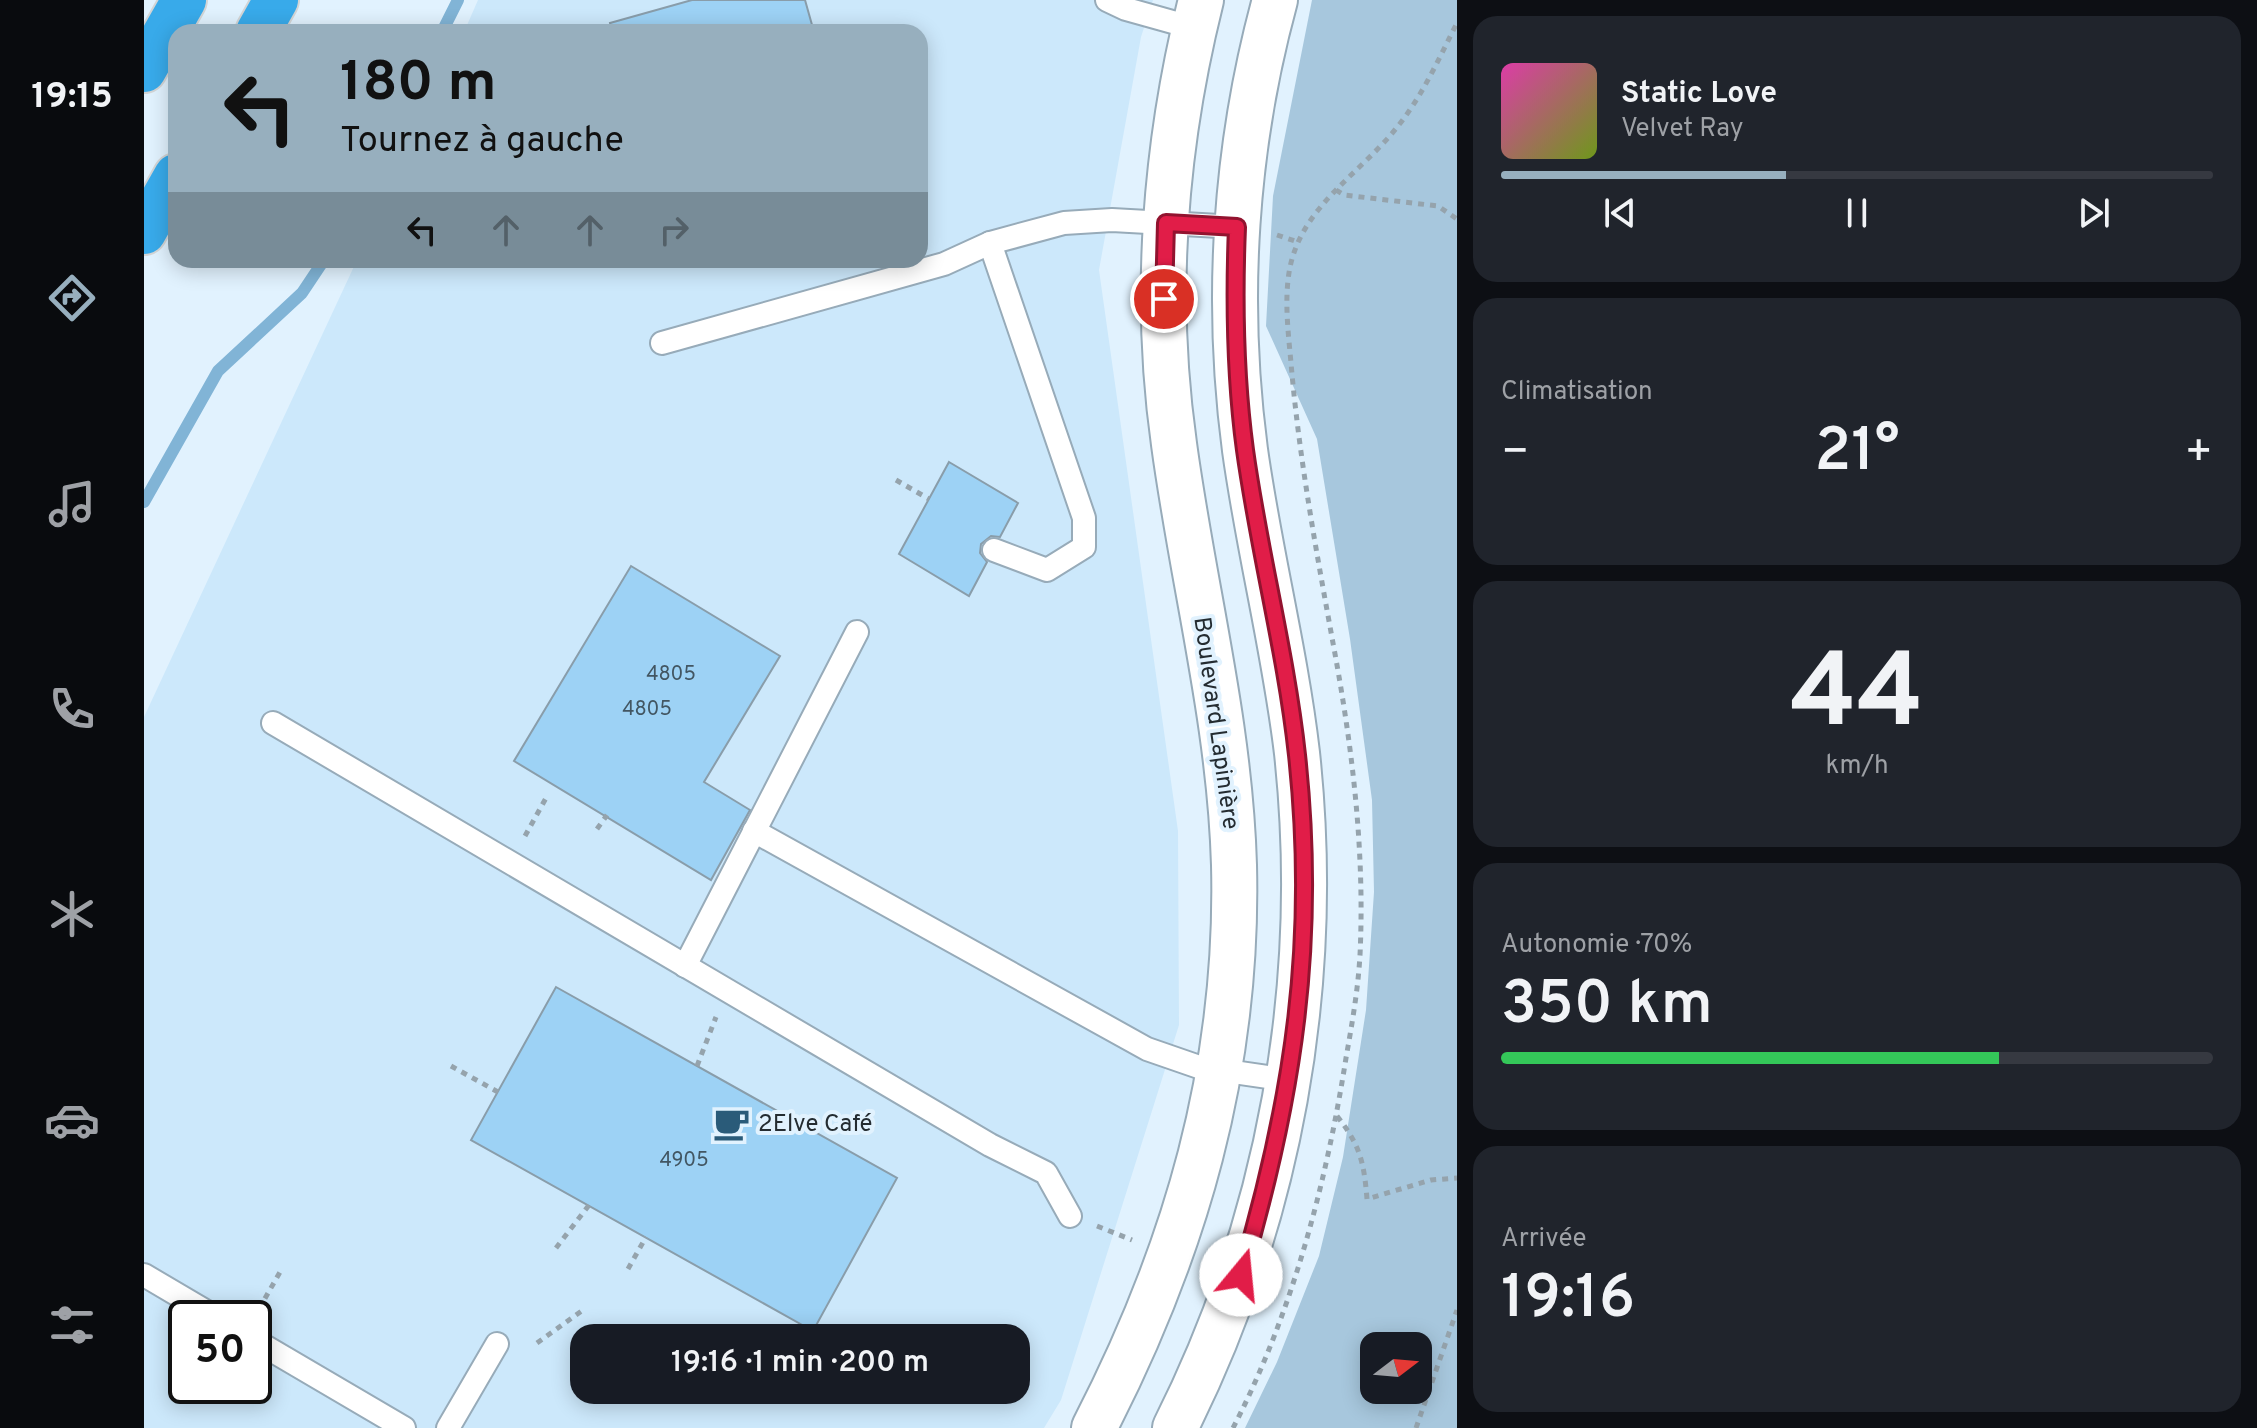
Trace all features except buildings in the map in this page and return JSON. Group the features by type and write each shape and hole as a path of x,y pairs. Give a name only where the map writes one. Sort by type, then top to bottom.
{"highway":[{"path":"170,24 184,0"},
{"path":"262,24 276,0"},
{"path":"144,70 168,28"},
{"path":"144,232 168,190"}],"main road":[{"path":"1175,1428 1215,1343 1241,1275 1277,1142 1289,1080 1303,964 1305,923 1301,798 1292,715 1250,483 1235,329 1237,227 1252,95 1275,0"},
{"name":"Boulevard Lapinière","path":"1094,1428 1139,1336 1179,1234 1209,1126 1233,934 1232,828 1225,743 1179,480 1164,349 1166,223 1176,129 1198,14"}],"lane":[{"path":"1107,0 1126,9 1198,14"},
{"path":"662,343 944,264 990,243 1081,221 1237,227"},
{"path":"990,243 1084,518 1084,547 1047,570 994,550"},
{"path":"685,966 857,632"},
{"path":"273,723 990,1145 1046,1173 1070,1216"},
{"path":"754,831 1147,1049 1180,1062 1289,1080"},
{"path":"144,1275 186,1300"},
{"path":"448,1428 497,1344"},
{"path":"272,1351 404,1428"}],"path":[{"path":"1336,190 1344,195 1438,206 1457,219"},
{"path":"896,480 929,499"},
{"path":"510,863 546,798"},
{"path":"597,829 607,815"},
{"path":"697,1066 726,990"},
{"path":"451,1066 498,1092"},
{"path":"1337,1116 1358,1145 1363,1159 1367,1199 1431,1180 1457,1178"},
{"path":"556,1248 589,1205"},
{"path":"1096,1226 1137,1241"},
{"path":"628,1269 646,1237"},
{"path":"264,1300 280,1272"},
{"path":"537,1343 583,1310"},
{"path":"1416,1428 1457,1310"}],"shaded area":[{"path":"478,0 1153,0 1141,37 1099,270 1178,831 1179,1025 1061,1400 1044,1428 144,1428 144,717 353,268 928,268 928,24 468,24"},
{"path":"1312,0 1457,0 1457,1428 1245,1428 1277,1362 1319,1256 1343,1157 1366,1010 1374,892 1372,800 1350,639 1317,439 1266,326 1273,196"}],"waterway":[{"path":"446,24 458,0"},
{"path":"144,502 218,371 302,293 319,268"}],"place":[{"name":"2Elve Café","path":"732,1123"}],"route":[{"path":"1164,299 1166,223 1237,227 1235,329 1240,407 1250,483 1292,715 1303,843 1305,923 1289,1080 1277,1142 1241,1275"}]}
